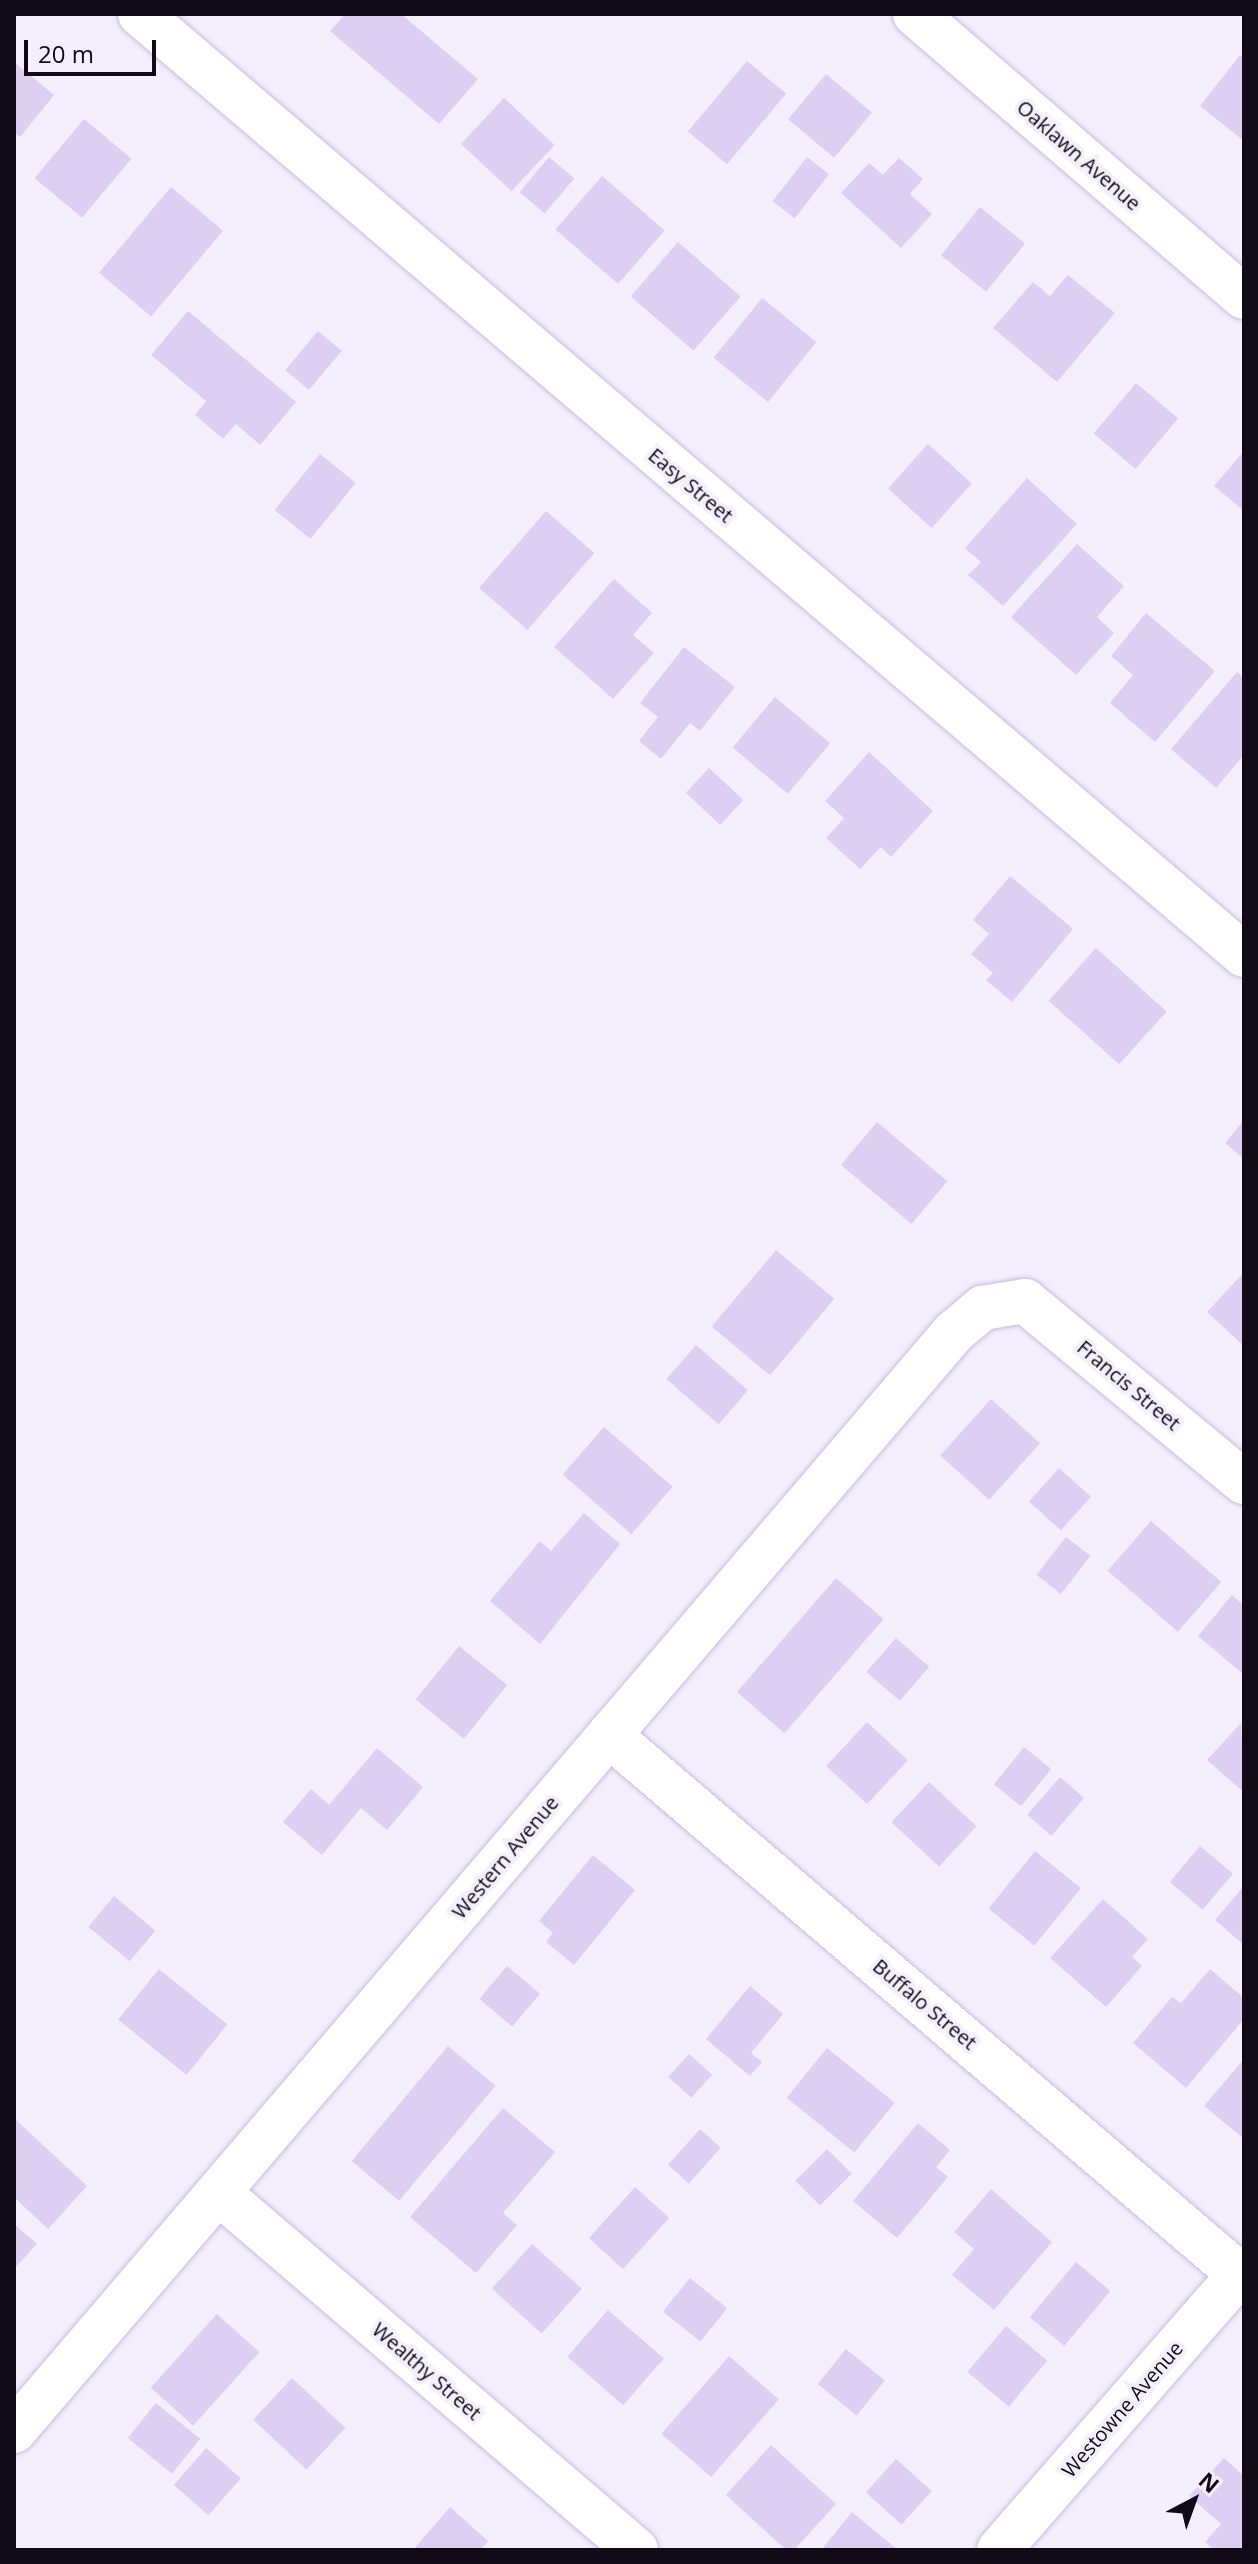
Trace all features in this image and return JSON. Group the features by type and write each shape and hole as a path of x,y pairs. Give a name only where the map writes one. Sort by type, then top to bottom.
{"street":[{"name":"Easy Street","path":"140,14 1244,955"},
{"name":"Oaklawn Avenue","path":"915,14 1244,297"},
{"name":"Francis Street","path":"1008,1299 1025,1301 1061,1327 1244,1482"},
{"name":"Western Avenue","path":"14,2431 954,1332 983,1308 1008,1299"},
{"name":"Buffalo Street","path":"609,1735 1242,2271"},
{"name":"Wealthy Street","path":"219,2193 636,2550"},
{"name":"Westowne Avenue","path":"999,2550 1242,2271"}],"building":[{"path":"345,14 401,14 478,79 439,124 330,31"},
{"path":"1240,55 1244,58 1244,141 1200,106"},
{"path":"747,61 786,94 727,164 688,131"},
{"path":"14,62 54,95 20,137 14,132"},
{"path":"826,74 872,113 834,158 788,119"},
{"path":"504,98 554,145 511,191 461,144"},
{"path":"84,119 131,159 82,218 35,178"},
{"path":"549,157 574,178 545,213 519,192"},
{"path":"807,157 829,174 795,218 773,201"},
{"path":"899,158 923,179 910,194 932,214 901,248 841,193 869,163 883,175"},
{"path":"602,176 665,230 618,284 555,230"},
{"path":"171,187 223,231 151,317 99,273"},
{"path":"980,207 1025,244 986,292 941,255"},
{"path":"678,242 741,296 693,351 631,296"},
{"path":"1068,275 1115,313 1057,382 993,328 1033,282 1050,296"},
{"path":"762,298 816,342 768,402 714,358"},
{"path":"188,311 296,402 260,445 236,424 223,439 195,415 206,401 151,355"},
{"path":"318,331 342,351 309,390 285,370"},
{"path":"1136,383 1178,418 1136,469 1094,434"},
{"path":"928,444 972,483 932,528 888,489"},
{"path":"1244,451 1244,511 1214,486"},
{"path":"320,454 356,483 310,539 275,510"},
{"path":"1027,478 1077,524 1003,606 968,575 981,562 965,548"},
{"path":"546,511 594,553 527,630 479,588"},
{"path":"1077,544 1124,586 1097,617 1114,633 1076,675 1011,617"},
{"path":"614,579 652,613 633,635 654,653 613,699 554,647"},
{"path":"1146,613 1215,671 1155,742 1110,703 1133,675 1111,656"},
{"path":"684,647 735,687 700,731 690,723 661,759 639,741 658,717 640,703"},
{"path":"1237,672 1244,678 1244,755 1216,788 1171,749"},
{"path":"775,697 830,743 788,794 733,748"},
{"path":"869,752 933,811 891,857 881,847 860,869 826,838 844,818 825,801"},
{"path":"709,768 743,800 720,825 686,793"},
{"path":"1010,876 1073,929 1012,1002 986,980 993,973 971,954 989,934 973,920"},
{"path":"1096,948 1167,1012 1119,1064 1048,1001"},
{"path":"1244,1120 1244,1159 1225,1143"},
{"path":"877,1122 947,1181 911,1224 841,1165"},
{"path":"776,1250 834,1299 770,1375 712,1327"},
{"path":"1244,1272 1244,1346 1207,1312"},
{"path":"696,1345 748,1390 719,1424 666,1379"},
{"path":"991,1399 1040,1443 989,1500 940,1455"},
{"path":"604,1427 673,1487 631,1534 563,1475"},
{"path":"1059,1468 1091,1497 1061,1530 1029,1501"},
{"path":"584,1513 620,1544 540,1644 490,1601 540,1541 551,1551"},
{"path":"1151,1521 1221,1582 1178,1632 1108,1571"},
{"path":"1066,1537 1090,1556 1061,1594 1036,1575"},
{"path":"836,1578 884,1619 784,1733 737,1692"},
{"path":"1232,1595 1244,1606 1244,1675 1198,1636"},
{"path":"896,1638 929,1667 900,1701 866,1672"},
{"path":"459,1646 507,1685 464,1739 416,1700"},
{"path":"867,1722 908,1760 867,1804 826,1766"},
{"path":"1241,1723 1244,1787 1241,1790 1207,1760"},
{"path":"1024,1747 1051,1769 1021,1806 994,1784"},
{"path":"377,1748 423,1787 387,1830 361,1808 322,1855 283,1822 311,1789 329,1805"},
{"path":"1060,1777 1084,1798 1051,1836 1027,1815"},
{"path":"929,1782 977,1826 939,1867 891,1822"},
{"path":"1200,1846 1233,1874 1203,1910 1170,1882"},
{"path":"1035,1851 1081,1888 1034,1946 988,1909"},
{"path":"593,1855 635,1890 574,1965 546,1942 553,1933 539,1921"},
{"path":"1244,1886 1244,1945 1215,1920"},
{"path":"114,1896 155,1931 130,1961 88,1927"},
{"path":"1103,1899 1148,1939 1132,1957 1142,1966 1106,2007 1050,1958"},
{"path":"507,1966 540,1994 512,2027 479,1999"},
{"path":"159,1969 227,2024 186,2075 118,2020"},
{"path":"1210,1969 1244,1998 1244,2019 1186,2088 1133,2043 1172,1997 1181,2003"},
{"path":"750,1986 783,2014 751,2053 762,2062 750,2076 706,2039"},
{"path":"448,2046 495,2086 399,2201 352,2161"},
{"path":"827,2048 895,2103 854,2152 787,2098"},
{"path":"689,2054 712,2075 691,2098 668,2077"},
{"path":"1244,2059 1244,2139 1204,2106"},
{"path":"503,2108 555,2152 503,2213 517,2225 476,2273 410,2217"},
{"path":"14,2118 87,2186 48,2229 14,2197"},
{"path":"918,2123 950,2150 936,2167 948,2177 897,2238 853,2201"},
{"path":"700,2129 721,2148 689,2183 668,2165"},
{"path":"827,2149 852,2174 820,2206 795,2181"},
{"path":"635,2187 669,2218 623,2269 589,2238"},
{"path":"991,2189 1052,2242 994,2310 952,2275 974,2249 954,2232"},
{"path":"14,2224 37,2244 14,2269"},
{"path":"532,2244 582,2289 542,2333 492,2289"},
{"path":"1076,2262 1110,2291 1064,2346 1030,2317"},
{"path":"690,2278 727,2308 700,2342 663,2311"},
{"path":"608,2310 664,2359 623,2405 567,2357"},
{"path":"217,2314 259,2352 193,2426 151,2388"},
{"path":"1006,2326 1047,2361 1009,2407 967,2372"},
{"path":"846,2349 885,2380 857,2415 818,2384"},
{"path":"729,2356 779,2399 711,2477 661,2434"},
{"path":"292,2378 345,2428 307,2469 253,2420"},
{"path":"156,2403 200,2439 172,2474 128,2438"},
{"path":"771,2445 836,2504 794,2550 786,2550 726,2495"},
{"path":"206,2448 241,2478 209,2515 174,2485"},
{"path":"1224,2458 1244,2476 1244,2550 1214,2550 1205,2542 1221,2524 1189,2496"},
{"path":"896,2459 932,2491 902,2525 866,2492"},
{"path":"450,2507 488,2541 480,2550 413,2550"},
{"path":"852,2512 898,2550 821,2550"}]}
